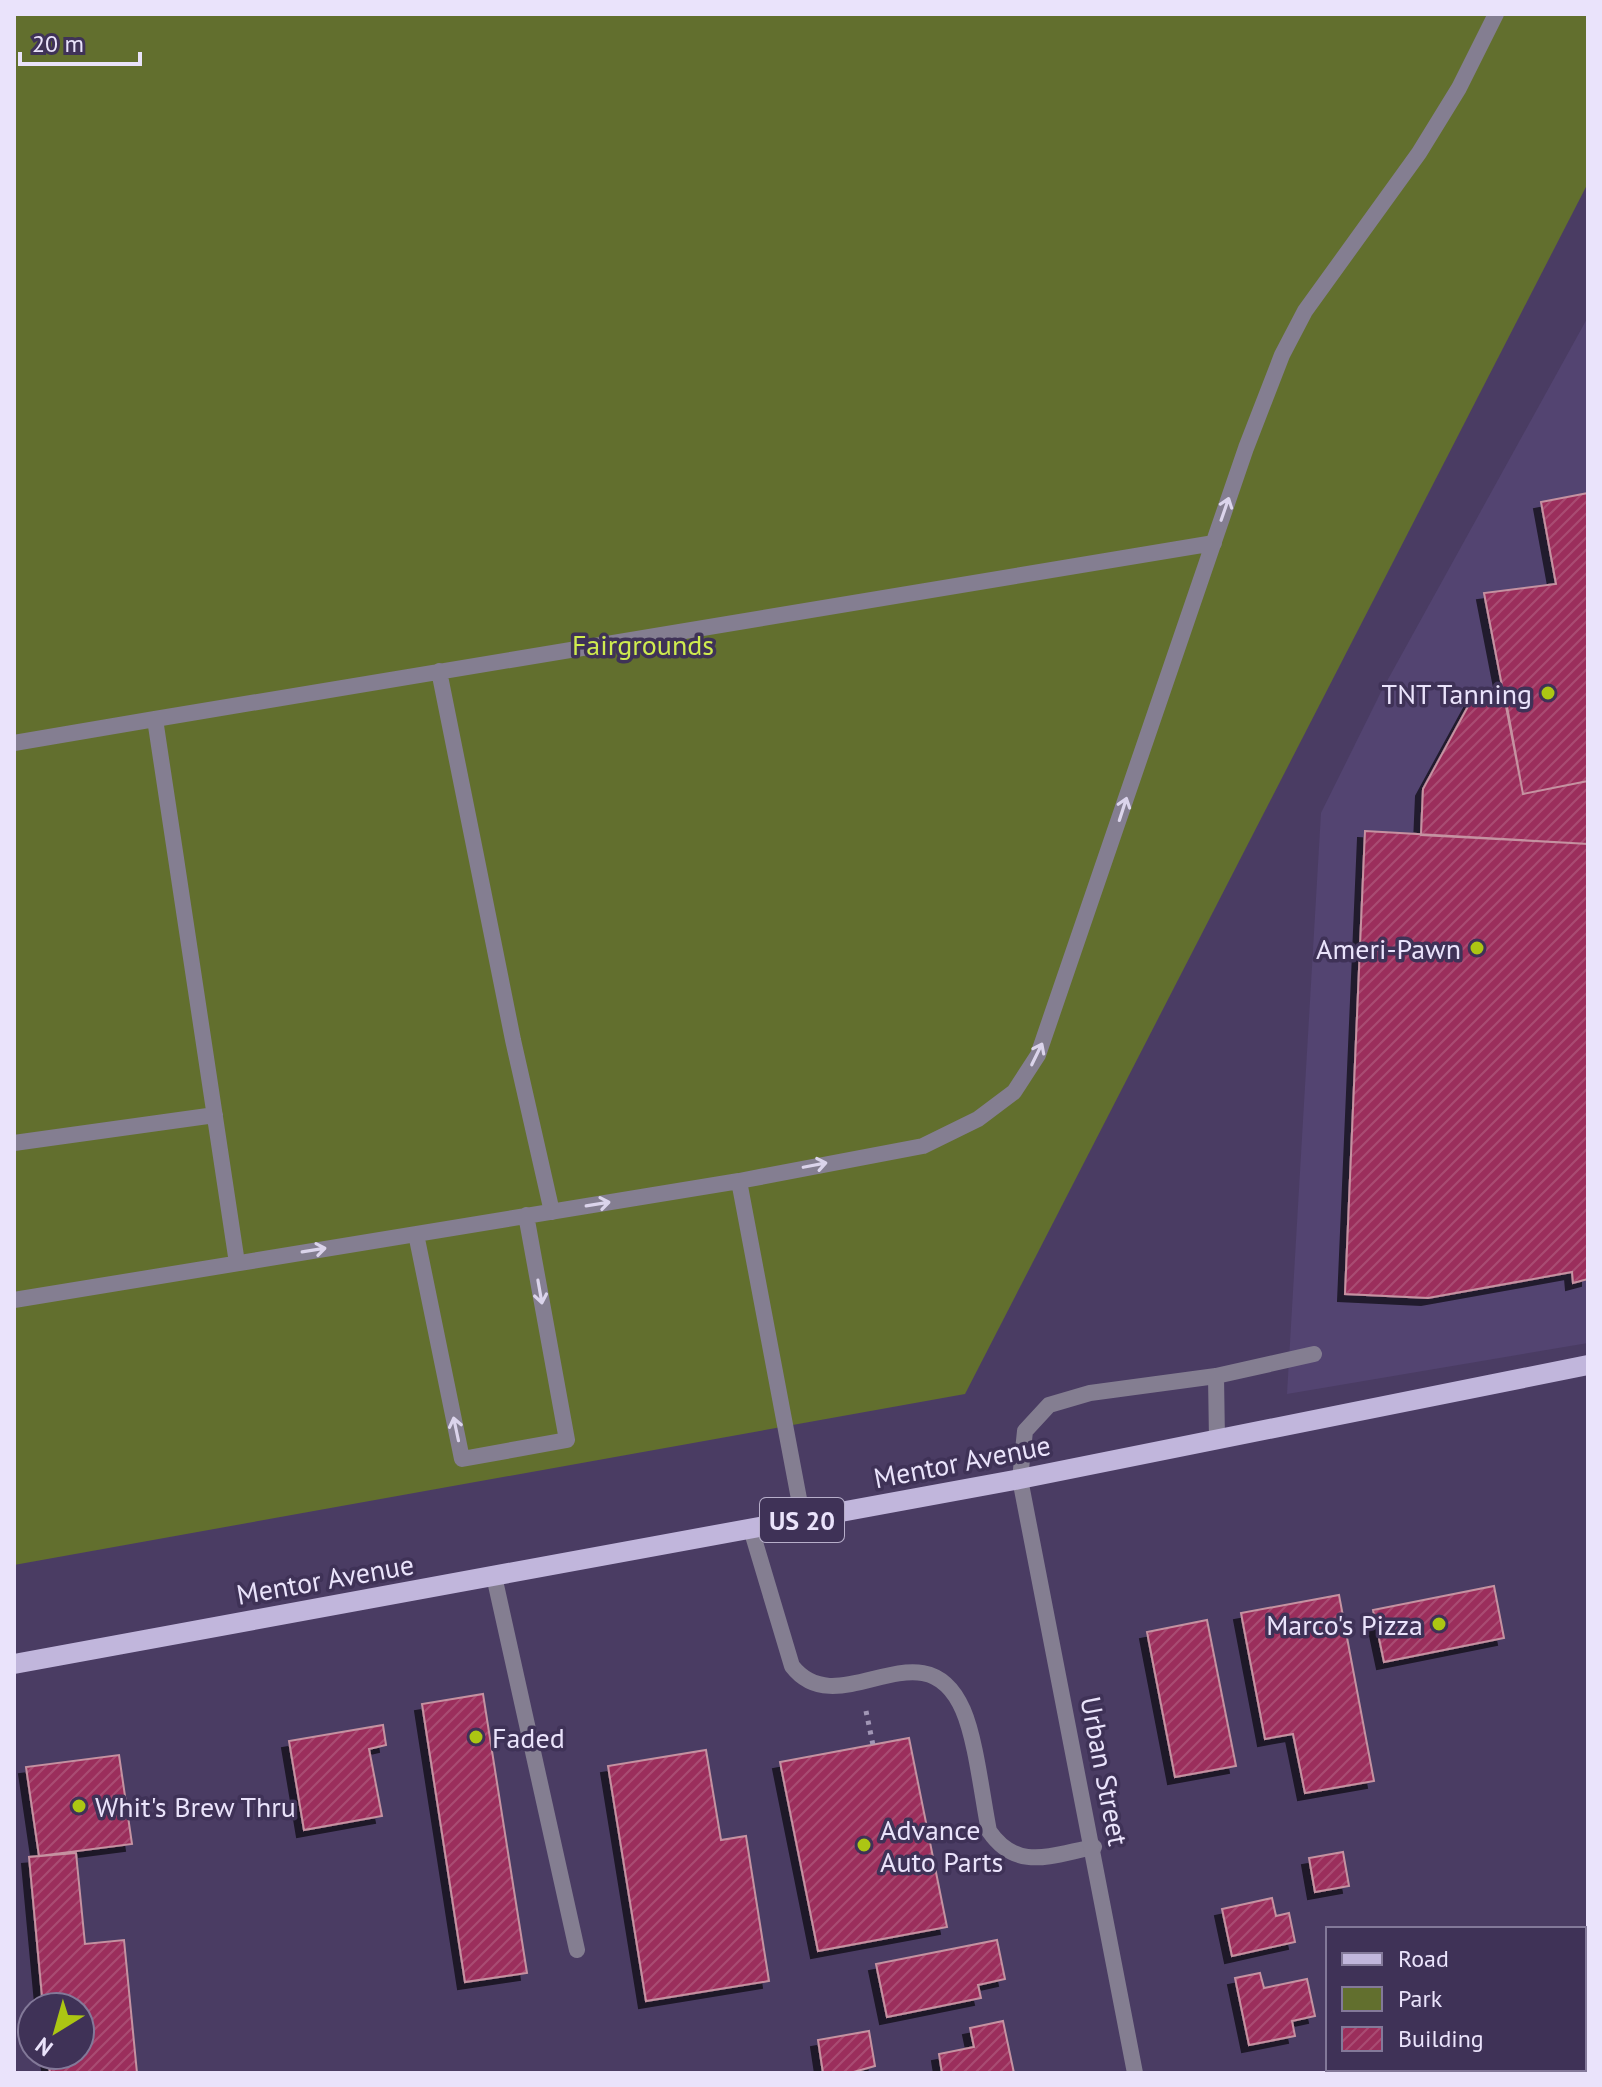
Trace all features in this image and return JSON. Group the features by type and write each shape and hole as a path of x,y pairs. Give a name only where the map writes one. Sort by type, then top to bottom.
{"main road":[{"name":"Mentor Avenue","path":"14,1664 1020,1479 1588,1365"}],"street":[{"path":"14,1300 739,1181 923,1146 978,1119 1014,1092 1038,1055 1256,422 1305,311 1419,153 1459,88 1496,14"},
{"path":"14,743 1214,543"},
{"path":"439,671 513,1040 552,1212"},
{"path":"155,719 237,1263"},
{"path":"14,1143 215,1115"},
{"path":"739,1181 803,1520"},
{"path":"416,1234 462,1459 567,1440 526,1215"},
{"name":"Urban Street","path":"1135,2073 1094,1847 1020,1479 1025,1431 1049,1405 1090,1393 1216,1376 1314,1354"},
{"path":"1216,1376 1217,1440"},
{"path":"751,1529 792,1666 801,1678 829,1688 911,1670 930,1674 950,1688 963,1711 989,1831 1000,1846 1015,1856 1032,1859 1094,1847"},
{"path":"494,1576 577,1950"}],"shaded area":[{"path":"1588,317 1588,1343 1287,1394 1321,813 1381,692"}],"green space":[{"name":"Fairgrounds","path":"14,14 1588,14 1588,183 965,1394 14,1565"}],"building":[{"path":"1588,493 1588,781 1523,794 1484,593 1556,584 1541,502"},
{"path":"1472,699 1506,701 1523,794 1588,781 1588,844 1421,835 1423,789"},
{"path":"1365,831 1588,844 1588,1279 1573,1283 1572,1272 1428,1298 1345,1294"},
{"name":"Marco's Pizza","path":"1494,1586 1504,1638 1384,1662 1373,1610"},
{"path":"1339,1595 1374,1781 1305,1793 1293,1734 1265,1739 1241,1613"},
{"path":"1207,1620 1236,1766 1175,1777 1147,1632"},
{"path":"483,1694 527,1973 465,1982 422,1704"},
{"path":"383,1725 386,1745 369,1749 382,1816 304,1830 289,1741"},
{"name":"Advance Auto Parts","path":"909,1738 947,1927 818,1951 780,1762"},
{"path":"706,1750 721,1840 746,1836 769,1981 646,2001 608,1766"},
{"name":"Whit's Brew Thru","path":"119,1755 132,1844 39,1856 26,1767"},
{"path":"1343,1852 1349,1886 1315,1892 1309,1858"},
{"path":"76,1853 85,1944 124,1940 137,2073 50,2073 96,2071 96,1991 42,1991 29,1857"},
{"path":"1272,1898 1276,1916 1289,1913 1295,1942 1232,1956 1222,1909"},
{"path":"997,1940 1005,1979 978,1985 981,1998 887,2017 876,1964"},
{"path":"1260,1973 1264,1988 1307,1979 1315,2016 1292,2021 1295,2036 1249,2045 1235,1978"},
{"path":"1003,2021 1014,2073 942,2073 939,2054 974,2047 970,2028"},
{"path":"869,2031 875,2066 850,2073 823,2073 818,2040"}],"place":[{"name":"TNT Tanning","path":"1548,693"},
{"name":"Ameri-Pawn","path":"1477,948"},
{"name":"Marco's Pizza","path":"1439,1624"},
{"name":"Faded","path":"476,1737"},
{"name":"Whit's Brew Thru","path":"79,1806"},
{"name":"Advance Auto Parts","path":"864,1845"}]}
